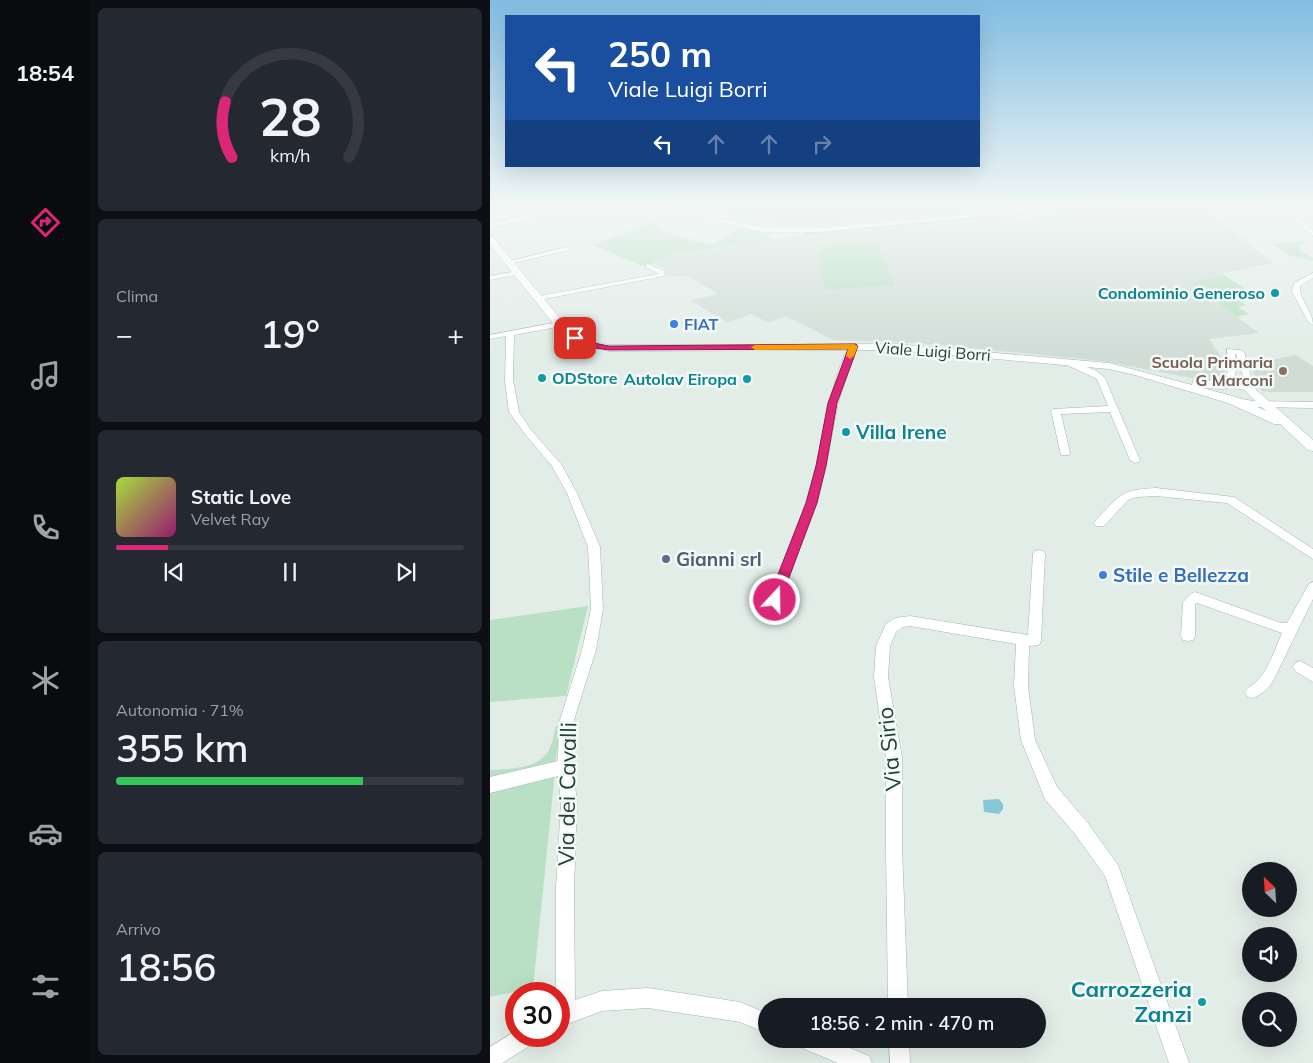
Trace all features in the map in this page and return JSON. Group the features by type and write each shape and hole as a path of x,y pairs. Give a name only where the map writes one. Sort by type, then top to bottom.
{"main road":[{"name":"Viale Luigi Borri","path":"504,256 559,324 575,338 592,345 609,348 854,346 913,348 1109,366 1152,376 1234,400 1271,417 1296,432"},
{"name":"Viale Luigi Borri","path":"1152,376 1204,384 1236,383 1252,391 1313,448"},
{"path":"1224,384 1219,390 1220,393 1234,400 1249,401 1253,398 1252,391"}],"street":[{"path":"509,262 540,256"},
{"path":"539,298 662,275 662,272 648,266"},
{"path":"490,278 518,274"},
{"path":"1313,275 1297,285 1296,292 1313,323"},
{"path":"490,337 559,324"},
{"name":"Via dei Cavalli","path":"510,334 509,380 514,412 528,432 556,464 572,494 594,547 597,609 588,650 566,722 565,767 569,803 563,982"},
{"path":"775,600 811,503 821,466 833,403 854,346"},
{"path":"1224,384 1232,377 1233,369 1230,351 1237,351 1240,352 1252,391 1269,399 1313,399"},
{"path":"1070,363 1078,369 1094,372 1099,376 1136,460"},
{"path":"1234,400 1267,405 1313,405"},
{"path":"1065,453 1056,411 1114,409"},
{"path":"1100,523 1124,498 1137,492 1156,492 1230,500 1313,555"},
{"path":"1038,554 1034,641 1023,639 1021,686 1028,740 1051,793 1080,828 1112,872 1179,1063"},
{"path":"1252,692 1262,686 1269,675 1290,628 1313,587"},
{"path":"1188,636 1189,602 1196,597 1281,628 1290,628"},
{"name":"Via Sirio","path":"898,998 894,758 880,677 884,646 891,628 900,622 910,621 1023,639"},
{"path":"1300,667 1313,676"},
{"path":"490,786 565,767"},
{"path":"570,1012 602,1001 648,998 740,1012 758,1020"},
{"path":"490,1059 509,1047"},
{"path":"826,1048 862,1063"},
{"path":"899,1048 900,1063"}],"shaded area":[{"path":"672,256 1264,256 1273,263 1224,273 1189,283 1259,333 1209,339 1227,366 1225,376 1207,381 1102,361 918,343 833,340 785,316 769,323 751,314 728,323 690,300 717,293 688,276 667,277 664,269 654,264"},
{"name":"Scuola Primaria G Marconi","path":"1295,355 1313,366 1313,392 1262,391 1256,384 1251,361 1277,359"}],"green space":[{"path":"618,256 671,256 645,267"},
{"path":"817,256 882,256 895,285 831,290 825,289"},
{"path":"1290,256 1309,256 1313,258 1313,261"},
{"path":"1222,274 1253,293 1233,297 1246,305 1238,307 1249,314 1237,317 1189,283"},
{"path":"588,606 566,696 490,702 490,620"},
{"path":"562,725 555,762 490,782 490,770 521,767 542,758 550,747 556,726"},
{"path":"555,772 534,982 505,982 505,994 490,997 490,789"}],"water":[{"path":"999,799 1003,804 1003,809 999,814 984,812 983,800"}],"slow traffic":[{"path":"755,347 854,346 850,356"}],"place":[{"name":"Condominio Generoso","path":"1275,293"},
{"name":"FIAT","path":"674,324"},
{"name":"Scuola Primaria G Marconi","path":"1283,371"},
{"name":"ODStore","path":"542,378"},
{"name":"Autolav Eiropa","path":"747,379"},
{"name":"Villa Irene","path":"846,432"},
{"name":"Gianni srl","path":"666,559"},
{"name":"Stile e Bellezza","path":"1103,575"},
{"name":"Carrozzeria Zanzi","path":"1202,1002"}],"route":[{"path":"575,338 592,345 609,348 854,346 833,403 821,466 811,503 775,600"}]}
